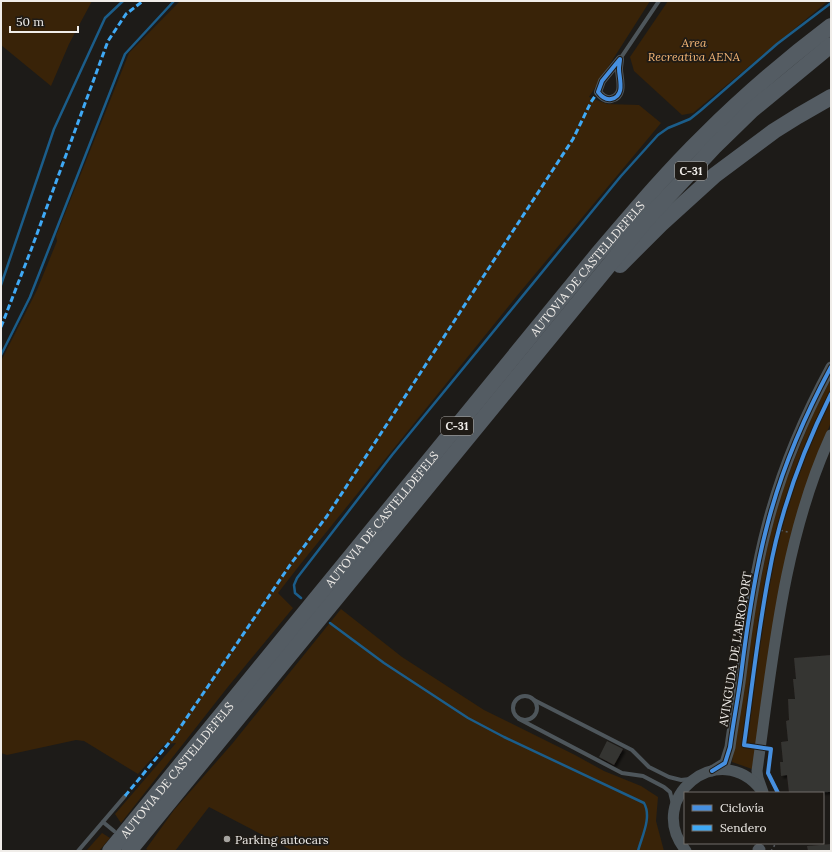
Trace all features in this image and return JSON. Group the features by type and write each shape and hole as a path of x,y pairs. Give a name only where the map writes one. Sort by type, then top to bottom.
{"highway":[{"name":"AUTOVIA DE CASTELLDEFELS","path":"110,851 596,256 636,210 709,130 774,71 831,26"},
{"name":"AUTOVIA DE CASTELLDEFELS","path":"129,851 646,220 714,147 763,101 831,45"},
{"path":"568,316 660,224 715,175 774,132 810,109 831,98"}],"street":[{"name":"AVINGUDA DE L'AEROPORT","path":"712,771 725,763 730,747 749,618 767,526 783,475 798,436 817,393 831,367"},
{"path":"763,792 757,771 786,579 809,490 831,435"},
{"path":"678,851 674,810 681,792 695,778 712,771 723,770 741,774 757,784 762,792"},
{"path":"676,835 686,851"}],"lane":[{"path":"620,59 659,1"},
{"path":"674,810 672,795 664,787 643,776 622,773 520,718 515,715 513,711 515,700 521,696 534,700 632,750 649,767 669,777 681,780 695,778"},
{"path":"520,718 528,719 534,715 537,709 534,700"},
{"path":"78,851 125,796"},
{"path":"103,822 114,831"}],"path":[{"path":"778,537 782,523"},
{"path":"767,526 797,534"},
{"path":"762,849 775,844"}],"green space":[{"path":"1,1 92,1 69,44 51,86 1,45"},
{"path":"180,1 650,1 589,97 607,104 639,105 661,123 516,297 278,593 293,608 227,688 121,823 115,814 176,743 165,744 138,774 84,741 76,740 7,755 1,753 1,361 37,290 57,241 56,236 129,53"},
{"name":"Area Recreativa AENA","path":"668,1 828,1 693,113 682,115 634,71 630,57"},
{"path":"831,379 831,422 801,500 752,769 732,762 751,629 770,534 782,491 813,413"},
{"path":"341,609 402,657 484,710 604,771 641,786 658,797 656,821 664,851 293,851 209,807 175,851 149,851 146,849 174,810 232,744"},
{"path":"102,833 110,838 99,851 86,851"}],"building":[{"path":"831,655 831,792 789,792 787,775 781,776 780,762 783,762 781,742 788,741 786,721 789,720 788,699 795,699 793,679 796,679 794,658"},
{"path":"607,741 623,749 614,765 599,757"},
{"path":"831,844 831,851 808,851 807,846"}],"waterway":[{"path":"1,285 54,129 105,18 123,1"},
{"path":"1,355 30,297 125,54 174,1"},
{"path":"301,598 295,593 294,585 297,578 392,455 621,176 658,135 668,128 690,119 777,44 831,3"},
{"path":"330,623 384,663 468,718 504,737 644,803 647,820 638,851"}],"marked path":[{"path":"1,327 108,41 126,14 143,1"},
{"path":"125,796 173,738 290,565 327,516 573,139 591,102 598,92"}],"cycle path":[{"path":"620,59 619,69 621,86 619,94 611,99 605,98 598,92 602,81 620,59"},
{"path":"712,771 725,763 730,747 748,619 762,544 773,505 794,445 831,367"},
{"path":"778,792 768,773 771,749 744,745 755,659 765,595 779,528 802,459 831,394"}],"place":[{"name":"Parking autocars","path":"227,839"}]}
